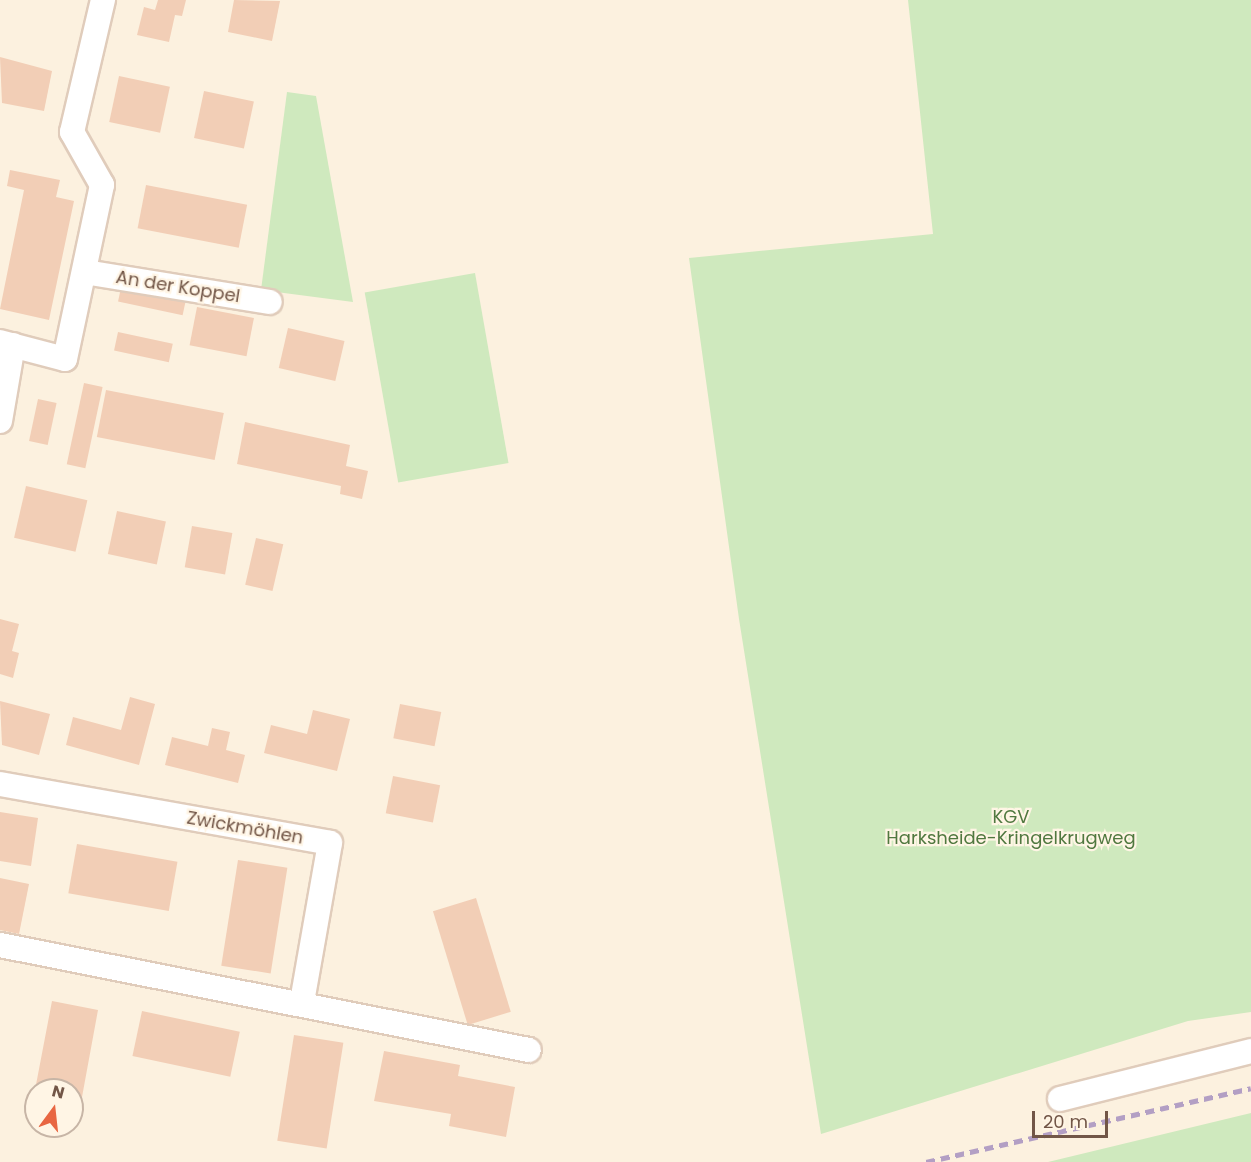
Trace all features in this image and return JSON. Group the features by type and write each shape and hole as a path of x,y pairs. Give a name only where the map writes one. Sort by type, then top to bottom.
{"street":[{"path":"0,421 7,344 65,359 102,185 72,132 103,0"},
{"name":"An der Koppel","path":"85,272 270,302"},
{"name":"Zwickmöhlen","path":"0,784 330,843 302,1002"},
{"path":"0,945 302,1002 529,1050"},
{"path":"1059,1099 1251,1051"}],"green space":[{"name":"KGV Harksheide-Kringelkrugweg","path":"908,0 1251,0 1251,1012 1188,1021 821,1134 739,619 689,258 933,234"},
{"path":"287,92 316,96 353,302 261,290"},
{"path":"475,273 509,463 398,483 365,292"},
{"path":"1251,1113 1251,1162 1048,1162"}],"building":[{"path":"158,0 186,0 182,16 175,15 169,42 137,35 144,7 155,10"},
{"path":"234,0 280,1 272,41 228,32"},
{"path":"0,57 52,71 44,111 2,103"},
{"path":"119,76 170,87 160,133 109,122"},
{"path":"204,91 254,102 244,149 194,138"},
{"path":"10,170 60,180 56,197 74,201 49,320 0,309 24,190 7,186"},
{"path":"146,185 247,205 239,248 138,228"},
{"path":"122,283 187,297 183,315 118,302"},
{"path":"197,307 254,318 246,356 190,345"},
{"path":"288,328 345,341 335,381 279,368"},
{"path":"118,332 173,344 169,362 114,351"},
{"path":"84,383 103,387 85,468 67,464"},
{"path":"106,390 224,413 215,460 97,437"},
{"path":"38,399 57,403 48,445 29,441"},
{"path":"245,422 350,445 346,466 368,471 362,499 340,494 341,486 237,464"},
{"path":"26,486 87,500 75,552 14,538"},
{"path":"117,511 166,521 157,564 108,554"},
{"path":"192,526 232,533 225,574 185,567"},
{"path":"256,538 283,544 272,591 245,585"},
{"path":"0,619 19,624 12,651 19,653 13,678 0,674"},
{"path":"130,697 155,704 139,765 66,745 73,717 121,730"},
{"path":"0,701 50,714 39,755 2,745"},
{"path":"400,704 441,712 435,746 393,738"},
{"path":"313,710 350,719 337,771 264,753 271,725 307,734"},
{"path":"212,728 230,732 226,750 245,755 238,783 165,765 172,737 208,746"},
{"path":"393,776 440,785 433,822 386,813"},
{"path":"0,812 38,818 31,866 0,861"},
{"path":"77,844 177,862 169,911 68,893"},
{"path":"238,860 287,868 271,974 221,966"},
{"path":"0,878 29,884 19,934 0,930"},
{"path":"476,898 511,1012 468,1025 433,911"},
{"path":"52,1001 98,1010 84,1086 84,1078 37,1078"},
{"path":"142,1011 240,1032 230,1077 132,1056"},
{"path":"294,1035 343,1043 327,1149 277,1141"},
{"path":"384,1051 460,1065 458,1076 515,1087 506,1137 449,1126 451,1114 374,1101"}],"railway":[{"path":"926,1162 1251,1088"}]}
